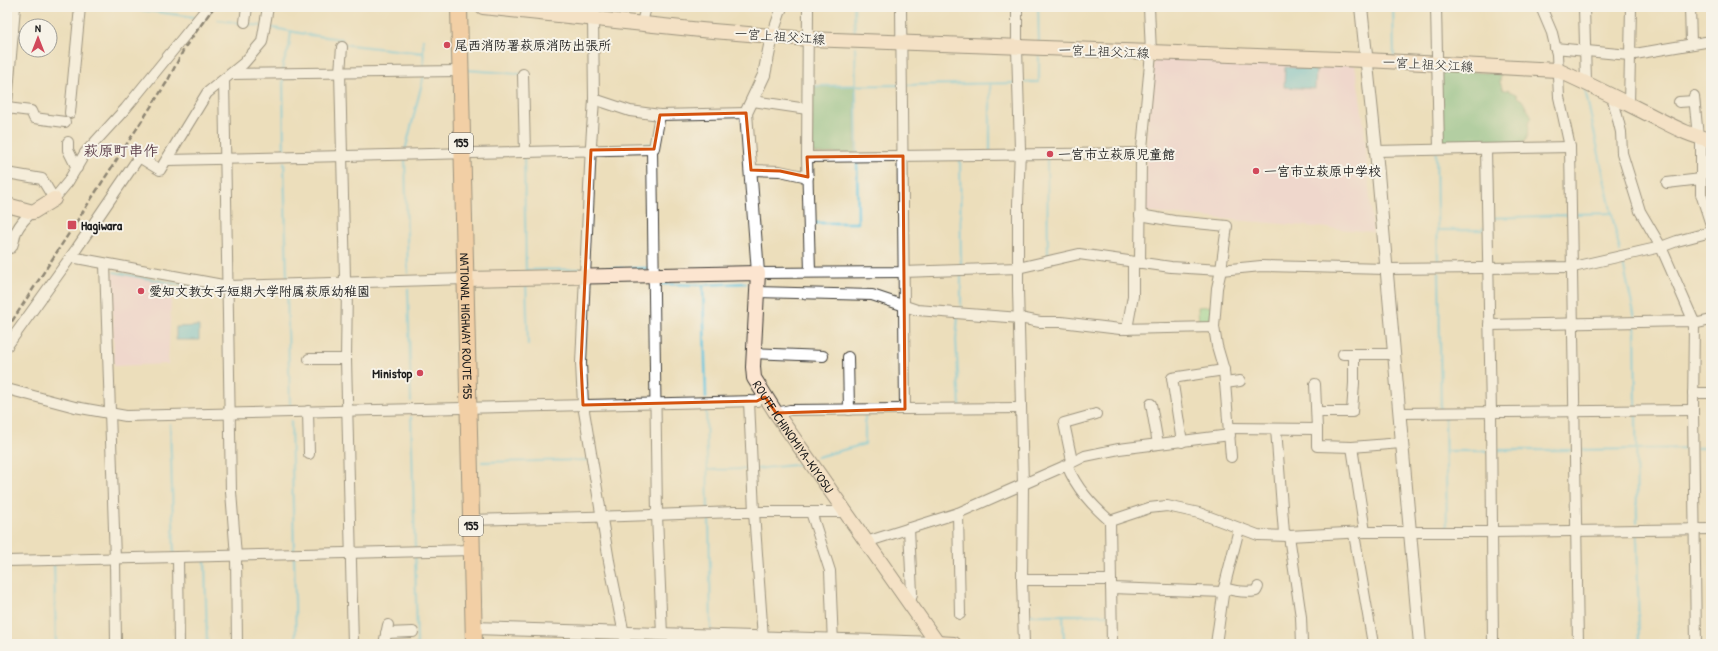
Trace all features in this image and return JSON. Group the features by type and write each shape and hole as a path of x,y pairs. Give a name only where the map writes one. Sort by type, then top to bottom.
{"highway":[{"name":"NATIONAL HIGHWAY ROUTE 155","path":"459,7 459,71 473,636"}],"main road":[{"name":"一宮上祖父江線","path":"483,7 594,13 642,23 808,39 1366,60 1557,70 1586,82 1629,104 1704,138"},
{"path":"7,205 33,212 54,198"},
{"path":"465,279 758,273"},
{"name":"ROUTE ICHINOMIYA-KIYOSU","path":"758,273 753,352 754,378 776,413 938,644"},
{"path":"938,644 954,644"}],"street":[{"path":"7,104 15,7"},
{"path":"70,113 80,7"},
{"path":"7,173 42,179 54,198 68,182 85,154 126,108 208,7"},
{"path":"244,22 247,7"},
{"path":"7,346 71,257 139,157 160,170 168,160 207,93 244,63 262,42 268,7"},
{"path":"642,23 646,7"},
{"path":"782,7 772,36 764,75 746,113 758,273 904,272 1018,268 1079,254 1171,267 1221,270 1261,266 1386,270 1573,267 1661,247 1711,232"},
{"path":"808,7 807,156 810,272"},
{"path":"901,7 905,410"},
{"path":"1017,7 1019,155 1018,268 1020,318 1020,408 1023,485 1022,580 1024,644"},
{"path":"1127,329 1133,296 1140,215 1142,153 1152,53 1149,7"},
{"path":"1361,7 1376,151 1398,413 1420,644"},
{"path":"1436,7 1439,149"},
{"path":"1541,7 1552,33 1557,54 1559,97 1570,147 1578,644"},
{"path":"1584,7 1586,82"},
{"path":"1629,104 1630,7"},
{"path":"1690,7 1691,43"},
{"path":"594,13 594,99 590,150 581,363 583,405 625,639"},
{"path":"1555,48 1629,55 1691,43 1711,41"},
{"path":"342,47 340,72 346,283 346,359 353,644"},
{"path":"228,77 340,72 459,71"},
{"path":"523,74 525,152"},
{"path":"228,77 225,159 231,414 231,492 236,556 237,644"},
{"path":"1612,95 1621,132 1622,153 1640,211 1661,247 1694,322 1693,410 1696,644"},
{"path":"594,99 630,111 660,115 746,113"},
{"path":"1679,102 1694,99 1704,138 1700,145 1701,194 1711,225"},
{"path":"753,101 807,109"},
{"path":"7,108 31,111 34,118 65,122"},
{"path":"660,115 654,148 652,149 653,286 662,635"},
{"path":"68,142 68,150 77,168"},
{"path":"1376,151 1570,147"},
{"path":"168,160 652,149"},
{"path":"1486,149 1491,413 1493,644"},
{"path":"807,156 1142,153"},
{"path":"751,170 780,171 808,177"},
{"path":"1667,183 1701,179"},
{"path":"7,248 11,248 16,233 25,218 33,212"},
{"path":"1140,215 1174,221 1227,226 1217,288 1214,327 1217,346 1224,370 1231,457"},
{"path":"71,257 228,286 465,279"},
{"path":"105,264 115,559 116,644"},
{"path":"757,292 872,295 917,310 1020,318 1040,322 1061,322 1093,327 1127,329 1214,327"},
{"path":"1489,325 1698,323 1711,320"},
{"path":"753,352 823,356"},
{"path":"1317,412 1352,412 1354,383 1349,354 1393,354"},
{"path":"848,357 849,410"},
{"path":"309,359 346,359"},
{"path":"1182,442 1172,378 1224,370"},
{"path":"1225,383 1240,381"},
{"path":"1315,384 1318,446 1352,447 1401,443"},
{"path":"7,389 75,407 126,416 757,401 765,396"},
{"path":"1693,393 1711,393"},
{"path":"749,401 754,512 763,638"},
{"path":"1151,404 1158,444"},
{"path":"776,413 790,410 1020,408"},
{"path":"1398,413 1693,410"},
{"path":"308,411 309,454"},
{"path":"1096,414 1064,422 1072,477 1082,493 1110,521 1112,644"},
{"path":"1276,429 1284,533 1289,536 1301,617 1302,644"},
{"path":"866,542 958,513 1085,456 1158,444 1182,442 1230,431 1317,429"},
{"path":"1352,447 1365,532"},
{"path":"1110,521 1149,508 1167,506 1199,513 1258,535 1289,536 1354,534 1365,532 1409,533 1711,529"},
{"path":"470,520 754,512 846,512"},
{"path":"811,512 830,571 833,642"},
{"path":"958,513 960,614"},
{"path":"909,528 912,594 910,603"},
{"path":"1216,644 1224,590 1239,529"},
{"path":"1354,534 1373,644"},
{"path":"7,560 323,555 351,552 472,550"},
{"path":"178,557 179,644"},
{"path":"1022,580 1251,592 1256,591 1258,587"},
{"path":"384,644 387,629 412,632"},
{"path":"473,636 625,639 662,635 735,640 763,638 833,642 938,644"}],"highlighted area":[{"path":"746,113 751,170 780,171 808,177 807,157 903,156 905,409 776,413 765,397 757,401 583,405 581,363 591,150 654,149 660,115"}],"shaded area":[{"name":"一宮市立萩原中学校","path":"1154,57 1355,65 1363,118 1373,232 1144,212 1147,129"},
{"path":"114,273 172,284 168,364 114,366 112,274"}],"green space":[{"path":"1436,69 1501,74 1500,82 1503,90 1516,94 1517,97 1522,100 1532,117 1528,123 1528,135 1525,141 1521,145 1448,146 1441,143"},
{"path":"855,86 855,153 815,154 812,151 812,87"},
{"path":"1213,306 1209,324 1199,324 1198,307"}],"water":[{"path":"1285,67 1316,69 1315,89 1284,87"},
{"path":"199,326 199,340 176,340 176,327"}],"waterway":[{"path":"119,7 194,17"},
{"path":"854,7 855,36"},
{"path":"1038,7 1039,42"},
{"path":"1393,7 1394,56"},
{"path":"218,20 261,26"},
{"path":"268,27 342,39 340,44 423,53"},
{"path":"283,72 283,64 289,48 291,31"},
{"path":"423,39 424,69"},
{"path":"855,47 857,153"},
{"path":"1023,82 1039,82 1039,55"},
{"path":"467,70 521,74"},
{"path":"405,151 424,75"},
{"path":"283,76 284,155"},
{"path":"990,83 990,151"},
{"path":"905,85 1015,83"},
{"path":"811,86 900,85"},
{"path":"1585,89 1620,252"},
{"path":"628,145 651,144"},
{"path":"1436,153 1438,266"},
{"path":"524,155 526,274"},
{"path":"405,158 408,273"},
{"path":"960,158 961,267"},
{"path":"1047,159 1048,255 1079,250"},
{"path":"815,223 858,223 857,160"},
{"path":"284,162 287,277"},
{"path":"1574,214 1612,213"},
{"path":"1490,218 1568,215"},
{"path":"1437,230 1483,230 1483,228"},
{"path":"1622,259 1635,318"},
{"path":"590,269 650,268"},
{"path":"526,270 580,269"},
{"path":"114,272 223,293"},
{"path":"1439,272 1441,410"},
{"path":"961,273 961,310"},
{"path":"526,283 528,345"},
{"path":"657,283 703,285"},
{"path":"706,398 703,285 746,283"},
{"path":"408,289 411,401"},
{"path":"234,293 287,292 290,404"},
{"path":"958,316 956,340 960,406"},
{"path":"1635,325 1636,407"},
{"path":"706,406 708,510"},
{"path":"817,457 865,444 865,413"},
{"path":"1636,414 1637,522"},
{"path":"411,417 415,548"},
{"path":"1443,417 1445,417 1447,529"},
{"path":"291,421 294,551"},
{"path":"170,424 174,554"},
{"path":"1578,450 1690,448"},
{"path":"1697,448 1711,448"},
{"path":"1494,450 1572,450"},
{"path":"1445,451 1487,451"},
{"path":"482,462 590,460"},
{"path":"755,469 803,464"},
{"path":"707,470 748,469"},
{"path":"709,517 711,629"},
{"path":"1637,533 1639,644"},
{"path":"415,554 417,644"},
{"path":"294,557 296,644"},
{"path":"205,559 207,644"},
{"path":"54,563 56,644"},
{"path":"1026,615 1108,615 1108,613"},
{"path":"1063,615 1064,640"}],"railway":[{"path":"7,329 167,82 185,47 214,7"}],"place":[{"name":"尾西消防署萩原消防出張所","path":"447,45"},
{"name":"一宮市立萩原児童館","path":"1050,154"},
{"name":"一宮市立萩原中学校","path":"1256,171"},
{"name":"Hagiwara","path":"72,225"},
{"name":"愛知文教女子短期大学附属萩原幼稚園","path":"141,291"},
{"name":"Ministop","path":"420,373"}],"district":[{"name":"萩原町串作","path":"121,151"}]}
